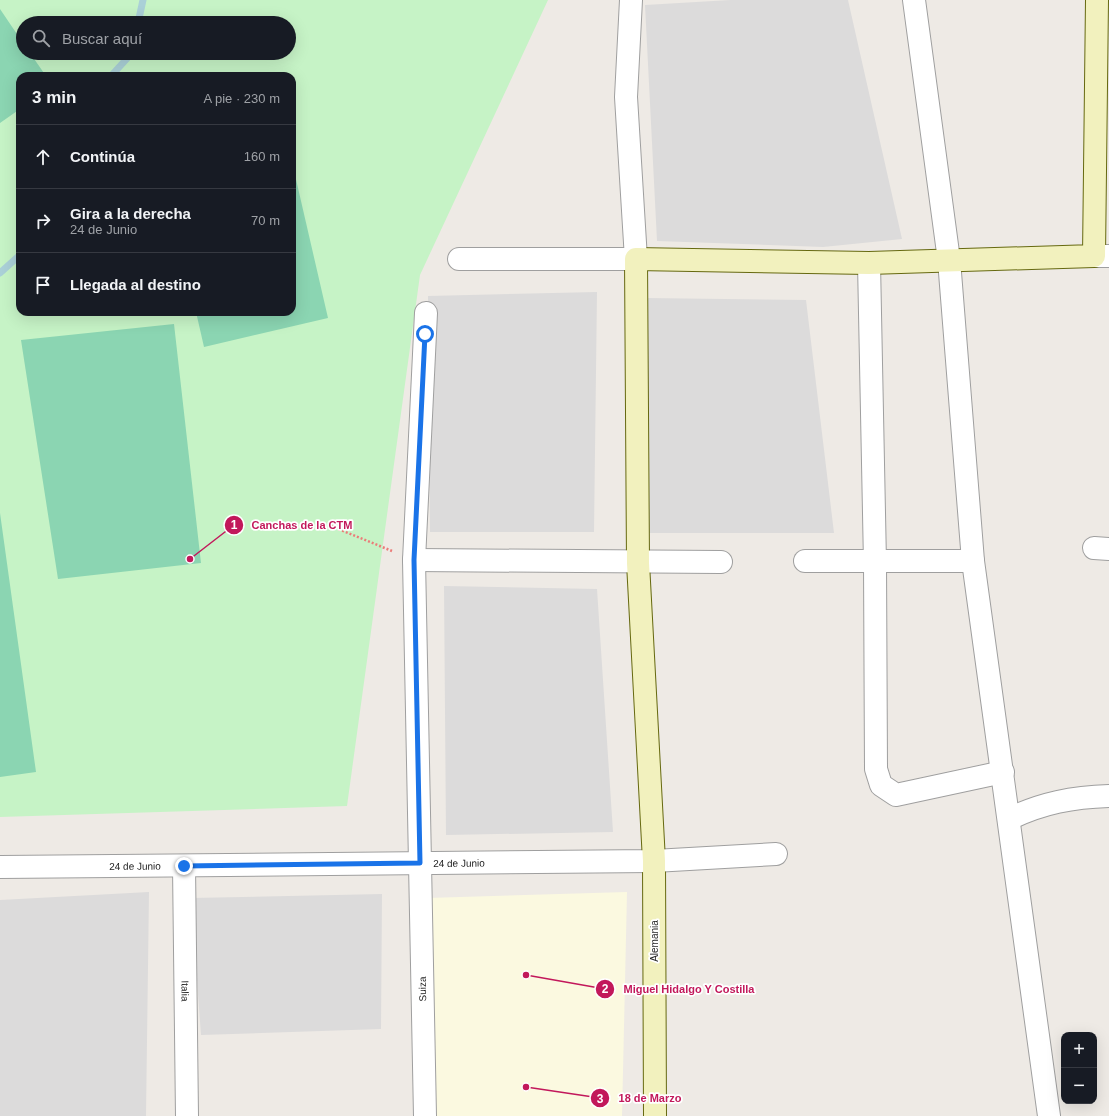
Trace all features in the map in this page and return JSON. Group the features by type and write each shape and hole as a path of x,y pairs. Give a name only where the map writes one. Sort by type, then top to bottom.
{"street":[{"path":"632,0 626,97 636,259"},
{"path":"914,0 949,260 972,561 1003,772 1049,1116"},
{"path":"460,259 636,259 869,263 1102,256 1098,0"},
{"name":"Alemania","path":"636,259 638,563 654,861 655,1116"},
{"path":"869,263 875,562 876,769 881,785 896,795 1003,772"},
{"name":"Suiza","path":"425,1116 414,560 426,313"},
{"path":"414,560 638,563 721,562"},
{"path":"805,562 972,561"},
{"path":"1009,819 1031,808 1078,797 1109,796"},
{"name":"24 de Junio","path":"0,867 654,861 776,854"},
{"name":"Italia","path":"184,866 187,1116"}],"path":[{"path":"331,526 414,560"}],"shaded area":[{"path":"730,0 848,0 902,239 823,247 657,241 645,5"},
{"path":"597,292 594,532 430,532 428,296"},
{"path":"646,298 806,300 834,533 643,533"},
{"path":"444,586 597,589 613,832 446,835"},
{"path":"149,892 146,1116 0,1116 0,900"},
{"path":"627,892 622,1116 431,1116 427,898"},
{"path":"382,894 381,1029 201,1035 191,898"}],"green space":[{"path":"0,0 548,0 420,275 347,806 0,817"},
{"path":"0,9 16,33 16,60 35,60 43,72 16,72 16,112 0,123"},
{"path":"296,179 328,318 204,347 197,316 296,316"},
{"path":"174,324 201,563 58,579 21,340"},
{"path":"0,513 36,772 0,777"}],"waterway":[{"path":"140,16 143,0"},
{"path":"115,72 126,60"},
{"path":"0,273 16,259"}],"place":[{"name":"Canchas de la CTM","path":"190,559"},
{"name":"Miguel Hidalgo Y Costilla","path":"526,975"},
{"name":"18 de Marzo","path":"526,1087"}],"route":[{"path":"184,866 420,863 414,560 425,334"}]}
